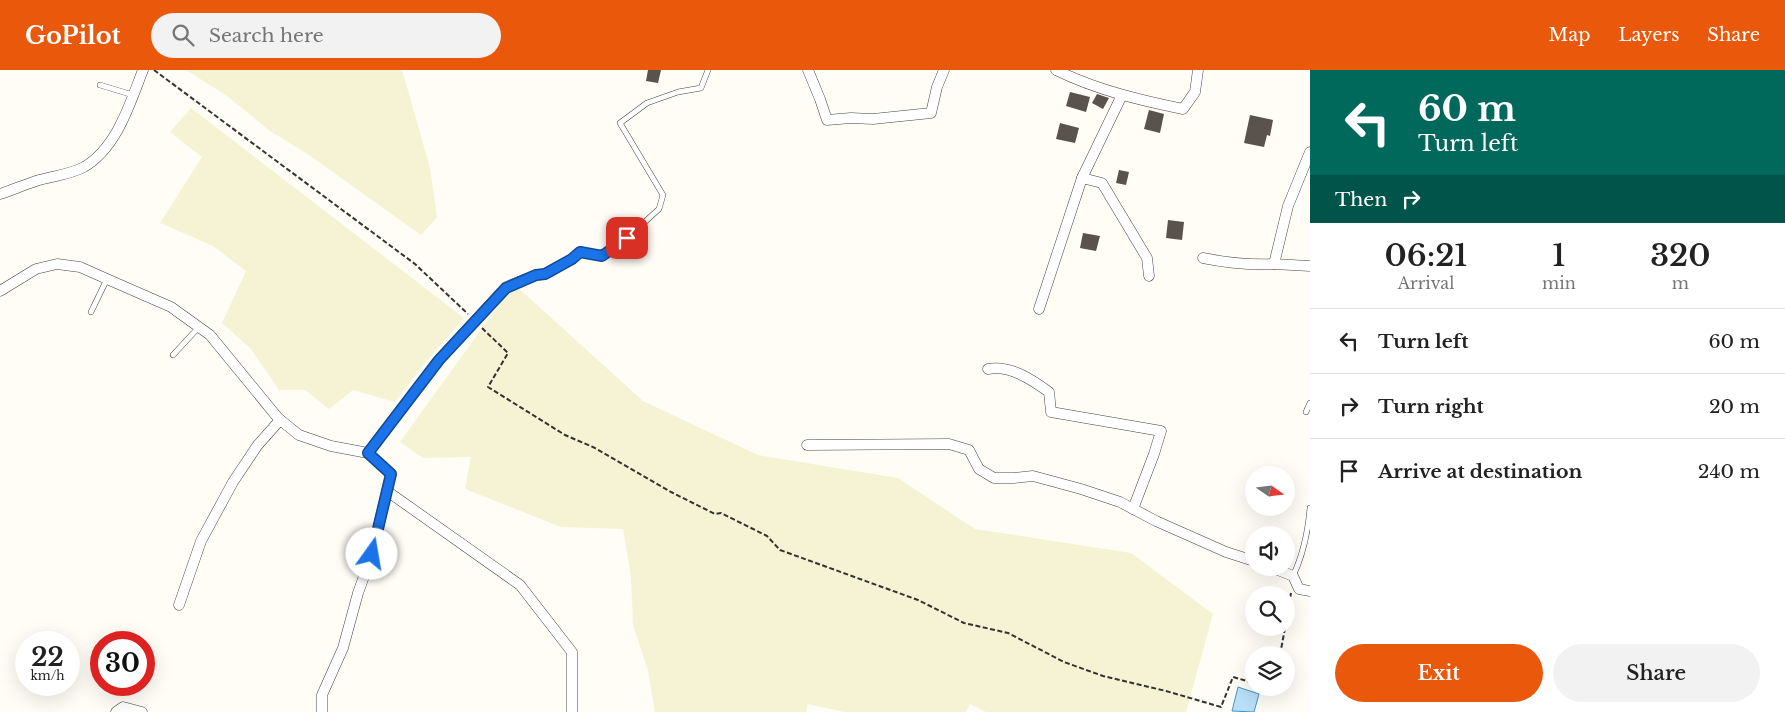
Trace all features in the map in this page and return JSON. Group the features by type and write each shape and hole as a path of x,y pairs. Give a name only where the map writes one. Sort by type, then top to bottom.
{"street":[{"path":"0,194 36,181 64,175 84,167 97,158 111,141 143,70"},
{"path":"808,70 827,120 873,119 931,113 937,87 944,70"},
{"path":"1056,70 1077,80 1122,95 1183,109 1195,92 1198,70"},
{"path":"1039,309 1082,178 1122,95"},
{"path":"1274,264 1288,206 1310,152"},
{"path":"1082,178 1102,183 1147,258 1149,276"},
{"path":"368,453 439,360 506,288 536,275 545,274 572,259 580,252"},
{"path":"1203,258 1248,265 1310,266"},
{"path":"0,291 36,269 56,264 80,268 171,307 210,335 280,420 299,435 331,446 368,453 391,474 372,554 358,593 343,648 322,695 322,712"},
{"path":"988,369 996,368 1031,379 1049,392 1051,412 1161,430 1133,509"},
{"path":"179,604 202,542 233,482 257,446 280,420"},
{"path":"807,445 949,444 969,450 979,469 994,478 1033,476 1081,489 1120,502 1226,552 1245,558"},
{"path":"387,491 520,586 572,652 572,712"},
{"path":"1294,576 1299,589 1310,591"},
{"path":"116,712 123,707 142,712"}],"lane":[{"path":"580,252 602,256 627,238 659,209 663,195 620,123 647,103 678,92 701,88 708,70"},
{"path":"100,85 133,95"},
{"path":"91,312 107,279"},
{"path":"173,355 199,327"},
{"path":"1306,412 1310,403"},
{"path":"1295,574 1309,522 1310,508"}],"path":[{"path":"154,70 415,264 508,353 488,387 565,435 595,448 671,492 715,514 721,513 767,536 780,550 918,600 964,623 1008,633 1064,662 1103,676 1166,691 1221,708 1233,677 1245,681"}],"shaded area":[{"path":"186,70 400,70 403,73 430,168 437,217 421,235 309,155 270,131 227,96"},
{"path":"191,108 464,318 424,364 395,402 353,390 329,409 305,390 279,390 251,349 222,323 246,271 213,246 160,223 202,157 170,132"},
{"path":"514,284 643,401 758,455 898,478 975,529 1131,553 1213,614 1186,712 986,712 970,704 966,712 844,712 808,704 806,712 655,712 648,671 633,625 631,577 623,529 561,527 465,489 471,457 423,458 400,442"}],"water":[{"path":"1238,687 1245,689 1245,696 1258,696 1254,712 1232,711"}],"building":[{"path":"648,70 661,70 658,83 646,81"},
{"path":"1070,92 1090,97 1086,112 1066,106"},
{"path":"1097,94 1109,98 1103,109 1092,103"},
{"path":"1149,110 1164,114 1160,133 1144,129"},
{"path":"1250,115 1273,120 1270,136 1267,135 1264,147 1244,143"},
{"path":"1060,123 1079,128 1075,143 1056,139"},
{"path":"1119,170 1129,172 1126,185 1116,183"},
{"path":"1168,220 1184,222 1182,240 1166,238"},
{"path":"1083,233 1100,236 1096,251 1080,248"}],"route":[{"path":"372,554 391,474 368,453 439,360 506,288 536,275 545,274 572,259 580,252 602,256 627,238"}]}
